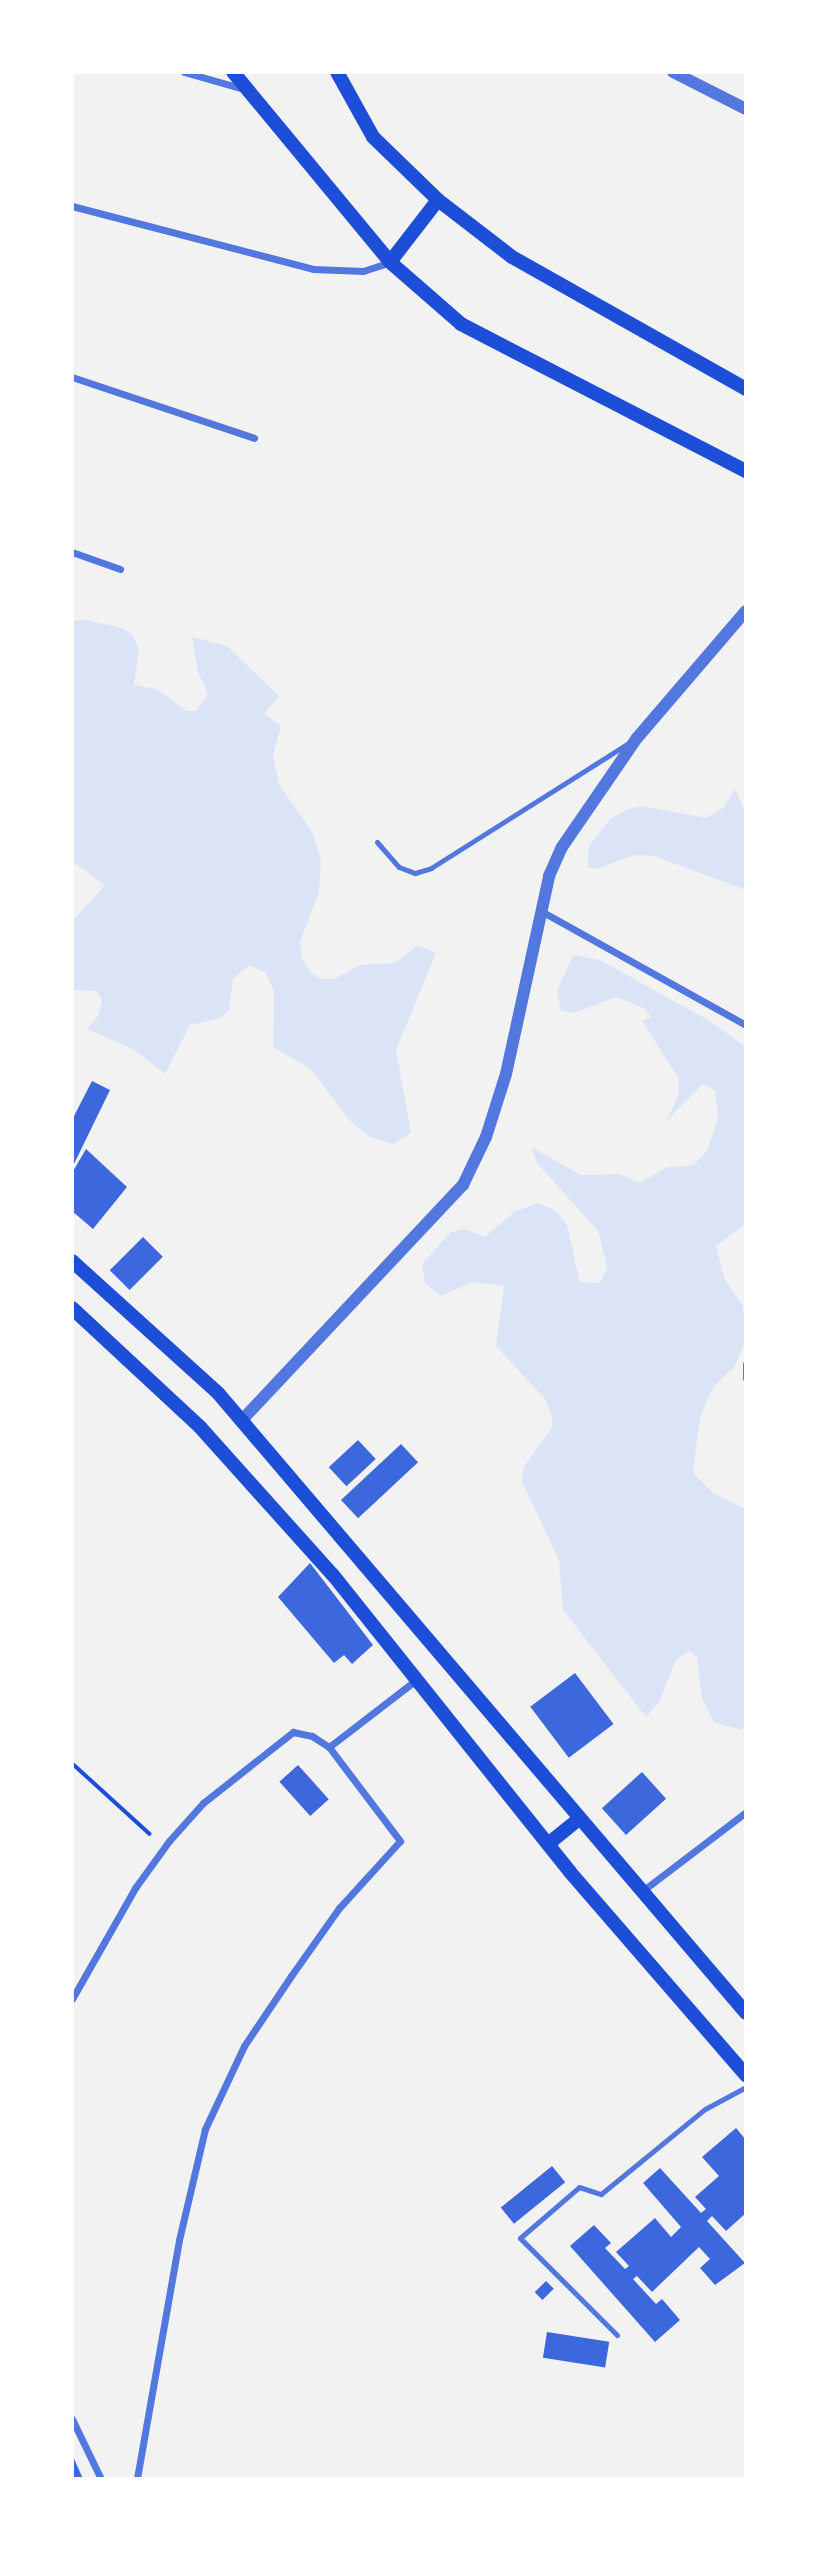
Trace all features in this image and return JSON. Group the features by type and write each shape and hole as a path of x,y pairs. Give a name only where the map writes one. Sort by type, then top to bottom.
{"main road":[{"path":"233,72 390,262 461,324 746,471"},
{"path":"337,72 373,137 439,200 512,257 746,389"},
{"path":"390,262 439,200"},
{"path":"72,1261 218,1393 641,1893 746,2013"},
{"path":"72,1308 201,1427 333,1576 548,1844 746,2075"},
{"path":"548,1844 579,1819"}],"street":[{"path":"184,72 251,91"},
{"path":"673,72 746,109"},
{"path":"72,206 313,269 363,271 390,262"},
{"path":"72,377 254,438"},
{"path":"72,552 120,569"},
{"path":"242,1420 463,1185 486,1137 506,1074 549,876 562,847 637,738 746,611"},
{"path":"541,911 746,1025"},
{"path":"746,1364 746,1378"},
{"path":"329,1747 416,1680"},
{"path":"72,1999 135,1888 203,1803 293,1732 312,1736 329,1747 400,1841 339,1908 291,1976 244,2046 205,2129 179,2240 137,2479"},
{"path":"641,1893 746,1812"},
{"path":"72,2419 101,2479"}],"lane":[{"path":"377,842 399,867 415,873 431,868 637,738"},
{"path":"617,2335 520,2238 579,2187 601,2194 705,2109 746,2087"}],"path":[{"path":"72,1763 150,1834"}],"shaded area":[{"path":"85,620 122,628 132,634 139,649 134,685 156,689 187,711 196,711 208,694 198,672 192,637 227,646 279,696 264,714 281,726 273,755 279,784 312,832 321,859 319,892 300,942 302,958 311,973 321,979 334,979 360,965 395,963 418,945 436,953 396,1050 411,1133 393,1144 368,1136 349,1120 312,1070 273,1047 274,991 266,973 250,965 233,979 229,1011 217,1019 190,1025 165,1074 133,1049 87,1029 98,1016 102,1000 96,991 72,990 72,922 105,885 72,861 72,621"},
{"path":"735,789 746,814 746,890 654,856 634,855 597,869 587,867 589,846 610,819 628,809 642,806 706,818 723,808"},
{"path":"573,955 600,960 708,1020 746,1047 746,1224 716,1246 725,1280 743,1306 746,1339 734,1367 713,1387 700,1417 693,1473 714,1494 746,1509 746,1723 742,1730 714,1722 702,1698 697,1658 690,1651 676,1660 659,1702 646,1717 563,1610 559,1560 521,1480 525,1465 552,1428 552,1416 545,1399 496,1346 504,1286 474,1282 440,1296 425,1283 422,1264 451,1232 465,1229 485,1237 514,1212 537,1203 555,1210 567,1225 580,1282 600,1283 607,1267 598,1231 537,1163 531,1147 581,1175 619,1174 640,1183 667,1167 694,1165 708,1149 718,1117 715,1091 703,1084 666,1121 679,1095 679,1079 642,1021 651,1017 644,1008 616,997 574,1013 561,1011 557,991"}],"building":[{"path":"92,1081 110,1090 72,1168 72,1120"},
{"path":"86,1149 127,1187 93,1229 72,1211 72,1173"},
{"path":"143,1237 163,1257 130,1290 110,1270"},
{"path":"358,1440 376,1459 346,1486 329,1467"},
{"path":"401,1444 418,1462 358,1518 341,1500"},
{"path":"310,1563 373,1645 352,1664 344,1655 334,1663 278,1597"},
{"path":"575,1673 614,1724 569,1758 530,1707"},
{"path":"298,1765 329,1799 310,1816 279,1782"},
{"path":"642,1772 666,1799 626,1835 602,1808"},
{"path":"736,2128 746,2140 746,2213 726,2231 712,2216 707,2221 745,2263 715,2285 700,2268 710,2259 699,2247 652,2292 637,2276 633,2279 656,2304 662,2299 680,2320 655,2342 570,2246 594,2225 611,2243 605,2248 625,2269 629,2266 616,2252 655,2218 671,2237 681,2227 643,2183 660,2168 701,2213 706,2209 695,2197 719,2176 702,2157"},
{"path":"552,2166 565,2182 514,2224 501,2208"},
{"path":"546,2281 554,2289 542,2300 535,2292"},
{"path":"547,2332 609,2342 605,2368 543,2358"},
{"path":"72,2454 83,2479 72,2479"}]}
